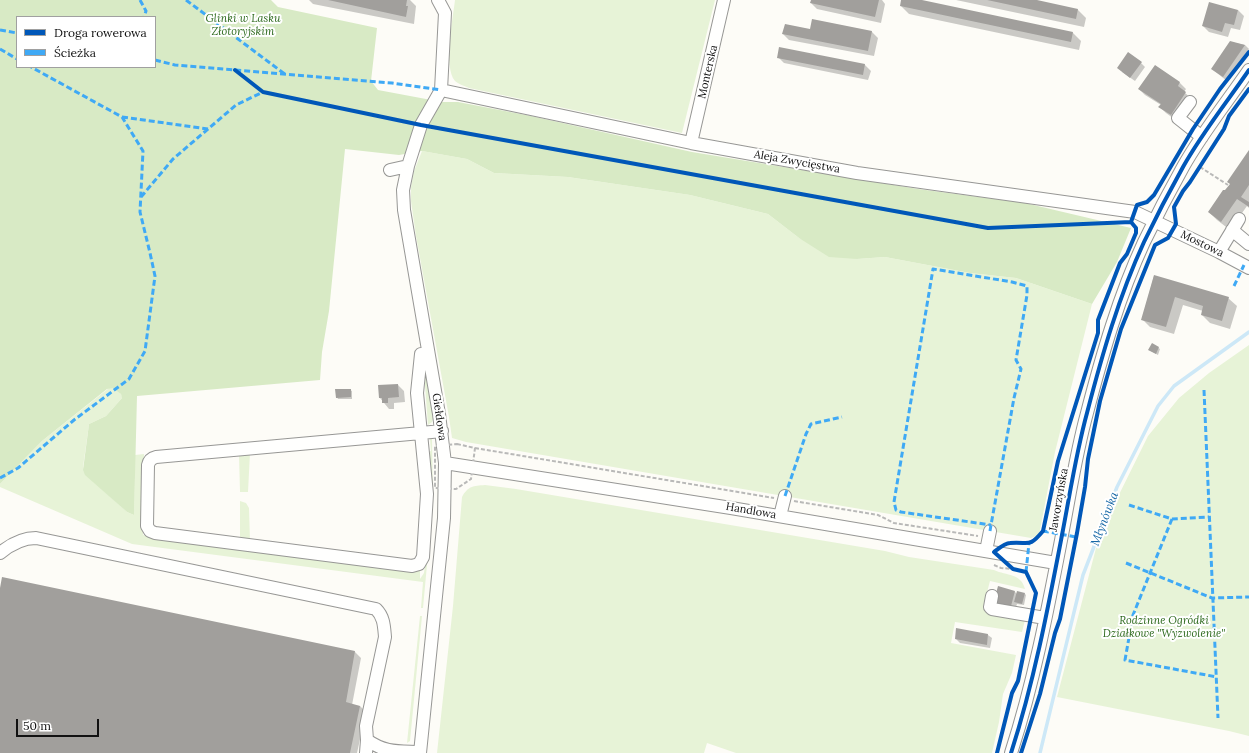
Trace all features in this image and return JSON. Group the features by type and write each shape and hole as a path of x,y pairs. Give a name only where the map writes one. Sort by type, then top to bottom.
{"street":[{"path":"438,0 445,13 438,86"},
{"name":"Monterska","path":"691,143 724,0"},
{"name":"Jaworzyńska","path":"1011,753 1030,685 1045,618 1075,463 1087,412 1107,340 1131,273 1154,222 1184,166 1202,137 1249,70"},
{"name":"Aleja Zwycięstwa","path":"438,86 691,143 857,173 1135,212 1154,222"},
{"name":"Giełdowa","path":"420,752 444,518 445,463 442,431 420,354 403,190 408,166 421,125 438,86"},
{"path":"1190,102 1178,118 1202,137"},
{"path":"390,170 408,166"},
{"path":"1219,252 1239,219"},
{"name":"Mostowa","path":"1154,222 1219,252 1249,268"},
{"path":"1232,230 1249,244"},
{"path":"420,354 418,393 421,432 427,485 427,503 423,557 416,565 155,533 150,531 147,526 148,465 150,460 155,457 421,432 442,431"},
{"name":"Handlowa","path":"445,463 780,516 1056,563"},
{"path":"780,516 784,497"},
{"path":"986,551 990,534"},
{"path":"0,553 15,543 27,538 36,538 376,609 382,615 385,637 366,726 368,740 366,753"},
{"path":"992,596 990,607 992,609 1045,618"},
{"path":"368,740 376,747 387,751 420,752"}],"path":[{"path":"1200,167 1228,185"},
{"path":"475,448 784,497 878,515 894,523 990,534"},
{"path":"1008,565 1012,569"}],"green space":[{"name":"Glinki w Lasku Złotoryjskim","path":"0,0 271,0 278,7 377,28 371,81 378,90 442,102 458,102 531,116 692,152 918,189 1025,203 1131,228 1117,262 1092,304 1016,278 970,273 885,257 857,259 829,257 799,238 768,214 690,195 568,177 494,173 467,159 422,151 399,155 345,149 329,311 322,352 320,380 137,396 134,515 127,512 85,475 83,470 89,424 106,416 122,398 121,394 113,388 107,389 42,441 0,484"},
{"path":"455,0 715,0 682,133 469,88 458,83 451,74 449,54"},
{"path":"422,151 467,159 494,173 568,177 690,195 768,214 799,238 857,259 885,257 970,273 1016,278 1092,304 1055,452 1039,535 1031,538 466,442 452,438 411,201 411,187 414,171"},
{"name":"Rodzinne Ogródki Działkowe \"Wyzwolenie\"","path":"1249,345 1249,736 1057,697 1100,533 1148,436 1179,398 1209,373"},
{"path":"424,362 434,416 432,422 428,425 424,372"},
{"path":"109,388 118,390 122,398 106,416 89,424 83,467 84,472 127,512 134,515 135,455 144,454 143,535 420,571 420,579 424,573 430,521 428,452 431,451 430,439 432,439 433,500 423,608 421,608 423,582 132,544 0,487 0,484 42,441"},
{"path":"250,453 248,492 240,492 239,454"},
{"path":"485,485 994,570 1017,578 1023,584 1025,589 990,581 983,608 1025,620 1022,632 955,622 951,643 1016,655 1012,673 1003,694 992,753 736,753 707,743 704,753 437,753 453,606 462,497 471,487"},
{"path":"240,501 246,503 249,508 250,541 240,539"},
{"path":"420,616 422,616 410,741 407,743"}],"building":[{"path":"328,0 407,0 406,6 408,6 406,17"},
{"path":"811,0 879,0 875,17 810,3"},
{"path":"901,0 922,0 1073,32 1071,42 900,6"},
{"path":"987,0 1037,0 1078,9 1076,19"},
{"path":"1209,2 1238,10 1234,25 1225,23 1222,32 1202,26"},
{"path":"812,19 872,31 868,51 782,34 785,24 810,29"},
{"path":"1230,41 1245,45 1223,77 1211,69"},
{"path":"779,47 865,64 863,75 777,58"},
{"path":"1128,52 1142,62 1130,78 1117,68"},
{"path":"1155,65 1180,82 1178,86 1186,92 1171,115 1158,107 1161,104 1138,89"},
{"path":"1249,150 1249,185 1241,197 1249,202 1249,207 1237,199 1221,222 1208,212 1223,190 1225,190 1230,184 1227,182"},
{"path":"1154,275 1229,297 1222,321 1201,315 1203,306 1175,297 1166,327 1141,320"},
{"path":"1152,343 1159,347 1156,354 1148,350"},
{"path":"398,384 399,397 388,398 388,403 382,403 382,398 379,398 378,385"},
{"path":"335,389 351,389 351,397 336,398"},
{"path":"2,577 355,651 346,702 360,706 350,753 0,753 0,588"},
{"path":"998,586 1015,591 1010,610 993,605"},
{"path":"1017,591 1025,593 1022,604 1014,602"},
{"path":"956,628 988,634 987,645 955,639"}],"waterway":[{"name":"Młynówka","path":"1040,753 1083,575 1117,487 1158,406 1174,386 1249,332"}],"marked path":[{"path":"140,0 146,11 144,16"},
{"path":"186,0 286,75"},
{"path":"0,30 16,33"},
{"path":"0,49 16,58"},
{"path":"156,60 175,65 392,83 441,90"},
{"path":"0,478 18,468 74,420 129,379 145,351 155,276 140,212 143,151 122,117 33,68"},
{"path":"141,197 173,159 236,105 263,92"},
{"path":"122,117 208,129"},
{"path":"1234,286 1244,265"},
{"path":"990,531 1014,398 1021,369 1016,360 1027,295 1027,286 1012,282 933,269 894,502 896,510 901,512 991,525"},
{"path":"1204,390 1218,718"},
{"path":"785,496 806,434 811,424 842,417"},
{"path":"1129,505 1172,519 1209,517"},
{"path":"1172,519 1133,615 1125,660 1217,677"},
{"path":"1043,531 1076,537"},
{"path":"1026,572 1029,543"},
{"path":"1126,563 1212,598 1249,597"}],"cycle path":[{"path":"1131,222 1137,205 1147,202 1154,195 1193,129 1220,89 1249,52"},
{"path":"235,70 263,92 421,125 988,228 1131,222"},
{"path":"1011,753 1027,699 1040,645 1083,428 1099,369 1119,305 1144,242 1190,154 1249,70"},
{"path":"1021,753 1040,694 1055,633 1060,619 1077,533 1088,459 1100,401 1121,329 1155,245 1168,238 1176,224 1174,207 1224,129 1229,116 1249,89"},
{"path":"997,753 1012,693 1018,681 1036,593 1026,572 1013,569 994,552 1008,543 1031,542 1043,531 1058,461 1098,333 1098,320 1120,263 1127,254 1136,233 1136,228 1131,222"}]}
